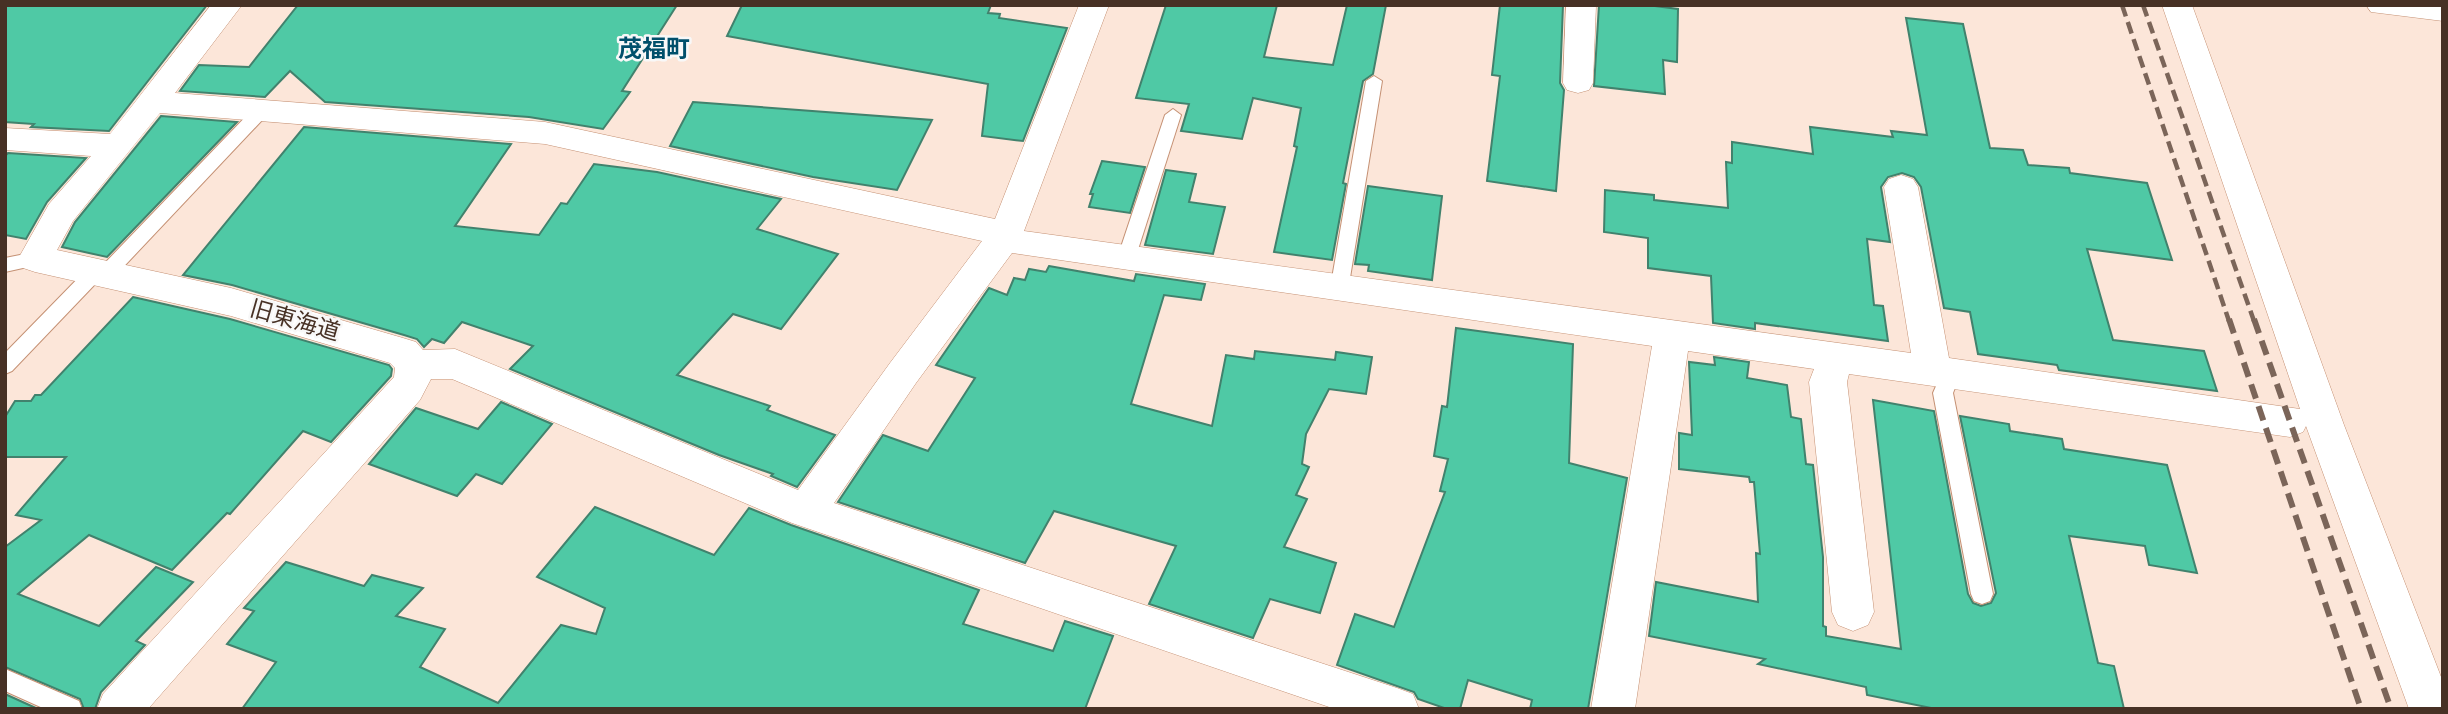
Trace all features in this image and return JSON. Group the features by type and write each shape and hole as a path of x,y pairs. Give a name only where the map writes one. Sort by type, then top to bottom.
{"street":[{"name":"旧東海道","path":"20,262 118,146 227,5"},
{"path":"806,511 903,373 1004,238 1094,5"},
{"path":"1578,83 1581,5"},
{"path":"2177,5 2325,425 2431,709"},
{"path":"2382,5 2443,12"},
{"path":"152,102 545,133 988,229 1004,238 1126,259 2290,421"},
{"path":"5,139 118,146"},
{"path":"1902,187 1941,374"},
{"name":"旧東海道","path":"20,262 101,272 231,302 403,352 414,365"},
{"path":"1613,709 1672,336"},
{"path":"1836,359 1828,382 1853,612"},
{"path":"119,709 407,389 414,377 414,365 455,365 806,511 1396,709"}],"lane":[{"path":"1339,290 1374,80"},
{"path":"5,366 260,112"},
{"path":"1126,259 1173,115"},
{"path":"1941,374 1982,594"},
{"path":"5,680 71,709"}],"building":[{"path":"5,5 207,5 109,131 31,127 34,124 5,122"},
{"path":"298,5 677,5 622,91 630,92 603,129 529,117 325,102 290,71 265,97 180,91 199,65 249,67"},
{"path":"742,5 991,5 988,13 1000,14 999,18 1067,28 1023,141 982,136 988,84 727,36"},
{"path":"1166,5 1277,5 1264,57 1333,65 1347,5 1386,5 1373,74 1363,81 1343,183 1346,184 1332,260 1274,252 1297,147 1294,146 1301,108 1253,98 1242,139 1181,131 1189,104 1136,98"},
{"path":"1500,5 1563,5 1560,83 1564,90 1556,191 1487,181 1500,76 1492,75"},
{"path":"1599,5 1647,5 1678,9 1677,62 1663,60 1665,94 1594,86"},
{"path":"1906,18 1963,24 1990,148 2023,150 2028,165 2069,168 2070,173 2147,183 2172,260 2087,249 2113,340 2204,351 2217,391 2059,370 2057,365 1978,354 1970,312 1944,308 1921,187 1914,177 1902,173 1888,177 1881,187 1890,242 1867,239 1874,305 1883,306 1888,341 1755,323 1755,329 1713,323 1711,276 1648,268 1648,238 1604,232 1605,190 1654,195 1654,200 1728,208 1726,162 1732,163 1732,142 1813,154 1810,127 1893,137 1891,131 1927,135"},
{"path":"693,102 932,120 897,190 813,177 670,146"},
{"path":"161,116 237,122 107,257 62,247 75,222"},
{"path":"304,127 511,144 455,226 539,235 561,203 567,204 594,164 657,172 781,199 757,229 838,254 781,329 733,314 677,375 770,406 767,410 835,435 797,487 771,476 773,474 719,455 510,369 533,346 462,322 444,343 432,339 424,347 417,339 404,335 232,285 183,275"},
{"path":"8,153 86,158 47,202 26,239 5,235 5,156"},
{"path":"1102,161 1145,167 1130,213 1089,207 1093,194 1090,194"},
{"path":"1166,170 1196,174 1189,202 1225,207 1213,254 1145,245"},
{"path":"1368,186 1442,196 1432,280 1368,271 1369,265 1355,264"},
{"path":"1049,266 1134,281 1136,274 1205,284 1201,300 1164,295 1131,404 1212,426 1226,355 1254,359 1255,351 1335,360 1336,352 1372,357 1366,394 1329,389 1306,434 1302,464 1309,467 1296,495 1307,499 1284,547 1336,563 1320,613 1270,599 1253,638 1149,604 1176,546 1054,511 1025,563 838,502 883,435 928,451 975,378 936,365 989,288 1007,295 1014,278 1025,280 1029,269 1046,272"},
{"path":"133,297 230,319 389,365 392,369 391,376 331,442 303,431 230,514 227,513 172,570 89,535 18,594 99,626 156,567 193,582 136,641 145,645 101,692 95,709 84,709 80,699 5,667 5,547 41,520 16,515 66,457 5,457 5,417 15,401 31,401 35,395 41,395"},
{"path":"1456,328 1573,344 1569,463 1627,478 1588,709 1530,709 1532,700 1468,680 1460,709 1447,709 1418,699 1414,692 1337,665 1355,614 1394,627 1445,492 1440,491 1448,459 1434,456 1442,406 1447,407"},
{"path":"1714,357 1749,362 1747,378 1787,385 1791,417 1801,419 1806,464 1813,465 1823,557 1823,626 1826,627 1826,636 1901,649 1873,400 1934,411 1968,594 1973,603 1981,606 1991,603 1996,593 1960,416 2009,424 2010,431 2062,439 2064,449 2167,465 2197,573 2149,565 2145,546 2069,536 2098,663 2114,666 2124,709 1936,709 1867,695 1866,687 1758,664 1765,659 1649,636 1656,582 1758,602 1756,553 1760,554 1754,482 1750,482 1749,477 1679,469 1679,433 1692,435 1689,362 1715,365"},
{"path":"501,402 552,424 502,484 476,474 457,496 369,464 416,408 478,429"},
{"path":"595,507 714,555 749,508 979,590 963,624 1053,651 1065,621 1113,636 1085,709 242,709 276,662 227,644 254,611 244,608 286,562 364,586 372,575 423,588 396,616 445,629 420,667 498,703 561,625 596,634 605,608 537,577"},
{"path":"5,694 38,709 5,709"}],"railway":[{"path":"2122,5 2229,321"},
{"path":"2143,5 2254,321"},
{"path":"2229,319 2361,709"},
{"path":"2254,319 2391,709"}],"district":[{"name":"茂福町","path":"654,48"}]}
